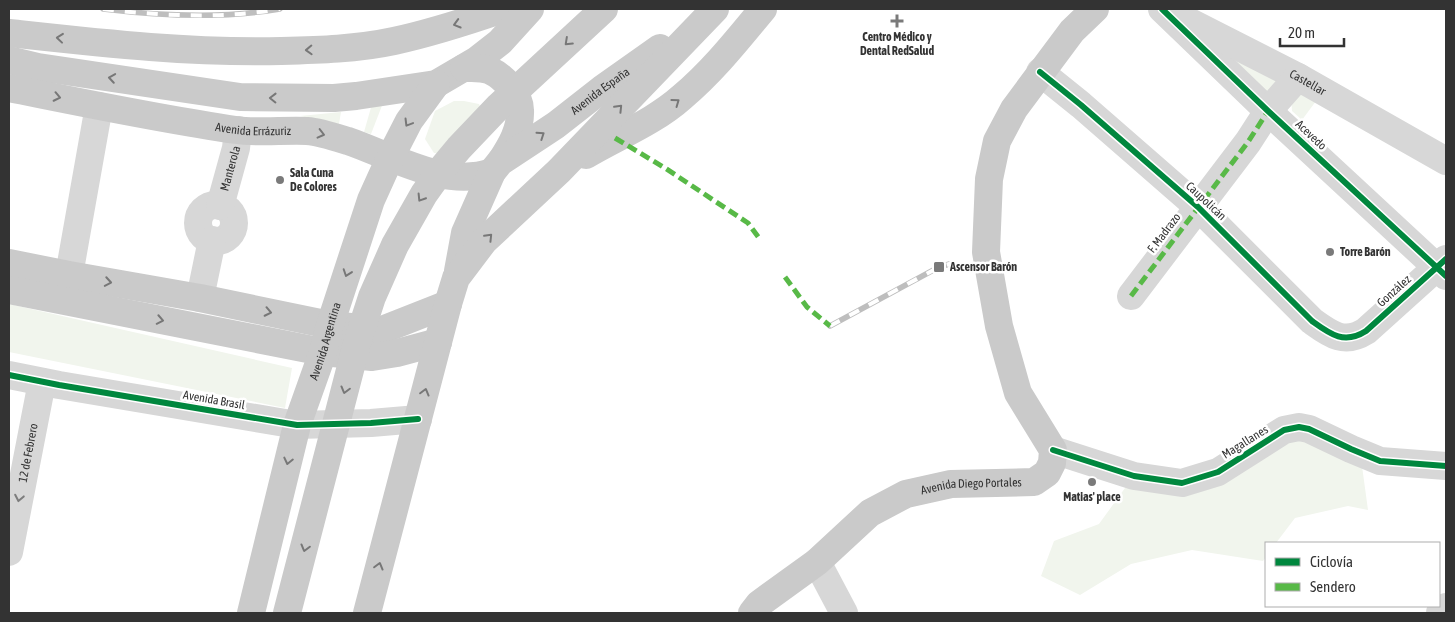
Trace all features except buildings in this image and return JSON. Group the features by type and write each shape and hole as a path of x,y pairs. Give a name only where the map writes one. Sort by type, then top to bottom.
{"main road":[{"path":"9,33 154,48 230,52 313,50 393,41 459,24 503,9"},
{"path":"9,60 38,67 240,98 334,98 436,84 477,60 500,42 530,9"},
{"path":"287,613 357,343 372,297 395,245 424,194 459,148 499,106 604,9"},
{"path":"559,171 615,138 645,124 682,98 716,64 763,9"},
{"path":"1053,450 1018,393 999,326 986,252 989,179 997,141 1014,109 1072,32 1095,9"},
{"name":"Avenida España","path":"456,278 484,241 559,171 713,11"},
{"name":"Avenida España","path":"496,167 713,11"},
{"path":"367,613 466,234 496,167 510,148 516,132 520,109 516,96 500,77 490,71 478,68 464,68"},
{"name":"Avenida Argentina","path":"251,613 297,425 323,352 371,200 409,121 436,84"},
{"name":"Avenida Errázuriz","path":"9,88 238,130 309,131 347,141 390,158 448,175 480,176 496,167"},
{"path":"347,141 360,164 371,200"},
{"path":"9,263 69,276 200,298 330,325 382,330 448,304"},
{"path":"9,290 323,352 372,357 397,353 438,342"},
{"name":"Avenida Diego Portales","path":"752,613 760,604 817,562 870,514 906,494 951,484 1034,482 1047,473 1052,463 1053,450"}],"street":[{"name":"Castellar","path":"1163,9 1298,77 1446,162"},
{"name":"Acevedo","path":"1163,9 1268,111 1443,267"},
{"name":"Caupolicán","path":"1040,72 1081,105 1198,207 1312,321 1331,334 1344,338 1356,338"},
{"name":"F. Madrazo","path":"1130,296 1248,142 1268,111 1298,77"},
{"path":"69,276 99,106"},
{"name":"Manterola","path":"200,298 212,240 202,235 199,219 204,210 220,206 236,148 238,130"},
{"name":"González","path":"1356,338 1366,332 1443,267"},
{"name":"Avenida Brasil","path":"9,375 297,425 371,423 418,419"},
{"name":"12 de Febrero","path":"9,552 42,382"},
{"name":"Magallanes","path":"1053,450 1134,476 1182,482 1218,472 1284,430 1298,426 1309,429 1380,461 1446,466"},
{"path":"817,562 844,613"},
{"path":"1440,613 1446,607"}],"shaded area":[{"path":"1226,55 1278,71 1276,93 1262,91"},
{"path":"1297,89 1319,97 1302,120 1292,111 1291,97"},
{"path":"454,101 479,104 484,115 464,155 434,153 425,139 435,111"},
{"path":"383,103 371,134 364,132 372,104"},
{"path":"341,112 339,124 300,116"},
{"path":"9,304 292,368 285,408 9,352"},
{"path":"1295,436 1362,466 1368,510 1348,506 1295,518 1277,542 1265,542 1265,558 1263,561 1192,550 1131,564 1080,595 1041,576 1054,541 1099,524 1130,483 1191,491"}],"railway":[{"path":"103,9 192,15 236,14 280,9"},
{"path":"830,326 939,267 953,263"}],"marked path":[{"path":"1131,296 1248,142 1268,111"},
{"path":"615,138 665,168 748,223 759,238"},
{"path":"785,277 807,307 830,326"}],"cycle path":[{"path":"1162,9 1268,111 1446,276"},
{"path":"1040,72 1081,105 1198,207 1312,321 1331,334 1351,337 1366,331 1446,259"},
{"path":"9,375 297,425 371,423 418,419"},
{"path":"1053,450 1134,476 1182,483 1218,472 1284,430 1299,427 1309,429 1380,461 1446,466"}],"place":[{"name":"Centro Médico y Dental RedSalud","path":"897,21"},
{"name":"Sala Cuna De Colores","path":"280,180"},
{"name":"Torre Barón","path":"1330,252"},
{"name":"Ascensor Barón","path":"939,267"},
{"name":"Matias' place","path":"1092,482"}]}
